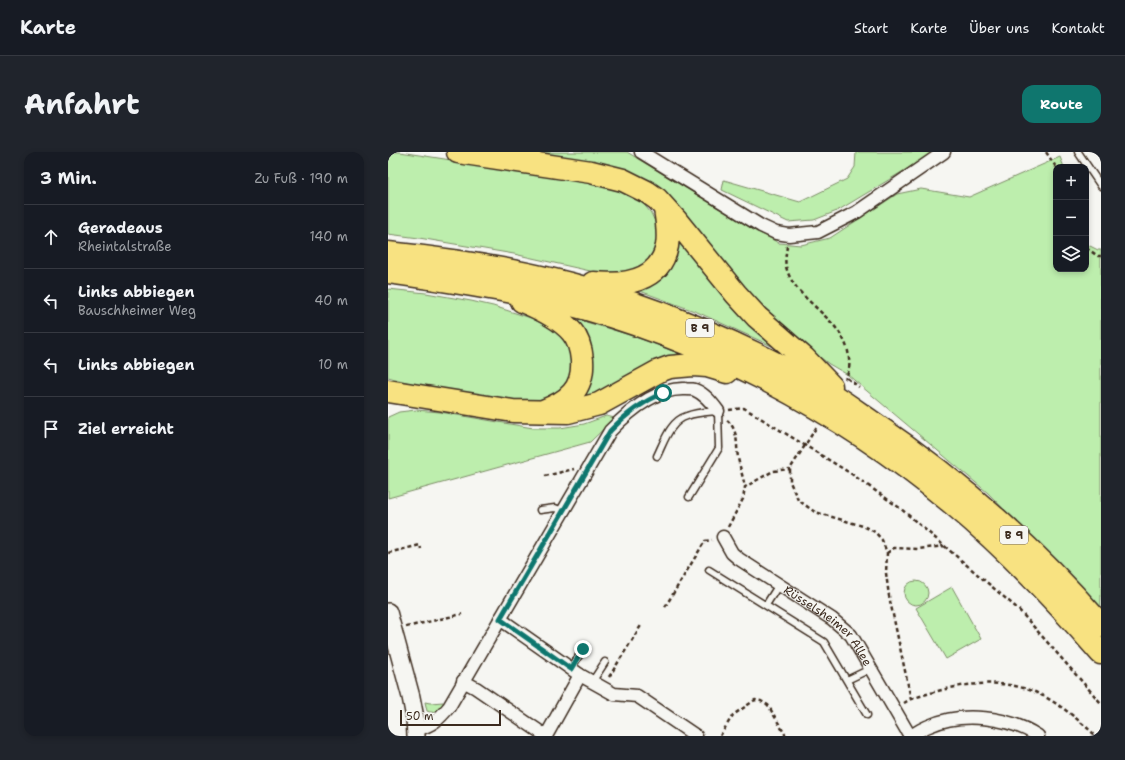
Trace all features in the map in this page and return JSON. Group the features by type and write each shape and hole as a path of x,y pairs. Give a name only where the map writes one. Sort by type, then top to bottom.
{"highway":[{"path":"458,152 592,172 630,183 647,192 665,209 697,245 736,294 757,317 804,358 854,410"},
{"path":"535,276 605,284 628,283 646,276 655,269 664,255 667,246 668,225 665,209"},
{"name":"B 9","path":"388,253 535,276 593,290 666,314 716,335 815,384 919,454 973,497 1049,569 1101,625"},
{"name":"B 9","path":"388,272 482,286 556,300 645,328 691,346 735,365 795,395 878,447 956,506 1045,590 1101,654"},
{"path":"482,286 533,305 564,325 572,332 579,342 582,374 574,392 558,406 540,412"},
{"path":"395,396 513,411 568,412 599,404 659,371 670,367 683,365 707,366 754,380 795,395"}],"street":[{"path":"641,152 761,226 776,233 789,235 818,232 857,212 944,152"},
{"path":"388,612 411,697 416,733 433,724 449,707 610,431 620,420 648,399 663,393 680,389 695,390 708,399 718,411"},
{"name":"Rüsselsheimer Allee","path":"723,537 732,553 778,586 832,619 851,635 910,736 930,725 954,719 974,717 995,719 1013,723 1038,736"},
{"path":"500,619 575,672 614,694 637,696 696,736"},
{"path":"463,681 476,688 546,736 575,672"}],"lane":[{"path":"1078,152 1101,186"},
{"path":"657,456 675,422 680,418 718,411 719,448 689,497"},
{"path":"540,510 555,508 563,511"},
{"path":"709,570 824,642 867,715"},
{"path":"766,605 778,586"},
{"path":"575,672 583,649"},
{"path":"597,685 605,662"},
{"path":"847,680 870,669"}],"path":[{"path":"1046,152 1054,164"},
{"path":"789,235 785,259 787,270 793,284 836,328 845,341 849,354 850,366 845,379 859,387"},
{"path":"1089,250 1098,256 1101,256"},
{"path":"718,411 744,408 850,473 900,508 1018,609 1101,703"},
{"path":"664,607 705,541 723,537 743,499 746,486 738,458 738,440 731,423 718,411"},
{"path":"817,426 790,468 790,482 798,500 815,512 849,521 875,532 882,540 887,553 886,573 889,596 911,699"},
{"path":"746,486 773,471 790,468"},
{"path":"545,476 577,469"},
{"path":"388,553 420,545 421,549"},
{"path":"887,553 894,548 919,549 944,546"},
{"path":"414,625 462,614"},
{"path":"597,685 642,624"},
{"path":"894,710 911,699 937,691 988,683 1014,686 1036,693 1054,703 1080,721 1096,736"},
{"path":"720,736 733,715 755,700 761,701 768,705 786,736"}],"green space":[{"path":"388,152 400,152 527,172 530,171 613,187 641,201 651,213 657,226 658,242 654,255 636,271 608,275 514,254 388,234"},
{"path":"518,152 627,152 758,232 779,243 801,245 830,238 897,194 921,189 969,197 1060,157 1063,164 1053,164 1053,272 1089,272 1089,246 1101,250 1101,610 988,493 848,375 817,355 776,321 754,300 677,205 661,188 650,180 621,169"},
{"path":"856,152 935,152 837,211 814,220 788,222 722,190 724,180 800,202 847,179 855,167"},
{"path":"677,233 776,348 697,312 640,291"},
{"path":"388,289 426,293 471,301 531,318 557,332 572,349 574,372 559,394 546,400 526,403 424,387 388,377"},
{"path":"571,318 627,334 680,354 679,356 658,361 641,369 584,403"},
{"path":"416,410 440,412 533,428 560,428 584,424 606,416 615,418 590,442 388,498 388,417 399,412"},
{"path":"916,581 925,584 928,593 925,602 916,605 907,602 904,593 907,584"},
{"path":"952,587 981,639 946,659 916,608"},
{"path":"425,702 443,702 443,705 436,711 430,712 427,711"}],"route":[{"path":"583,649 571,669 500,619 610,431 620,420 634,409 648,399 663,393"}]}
